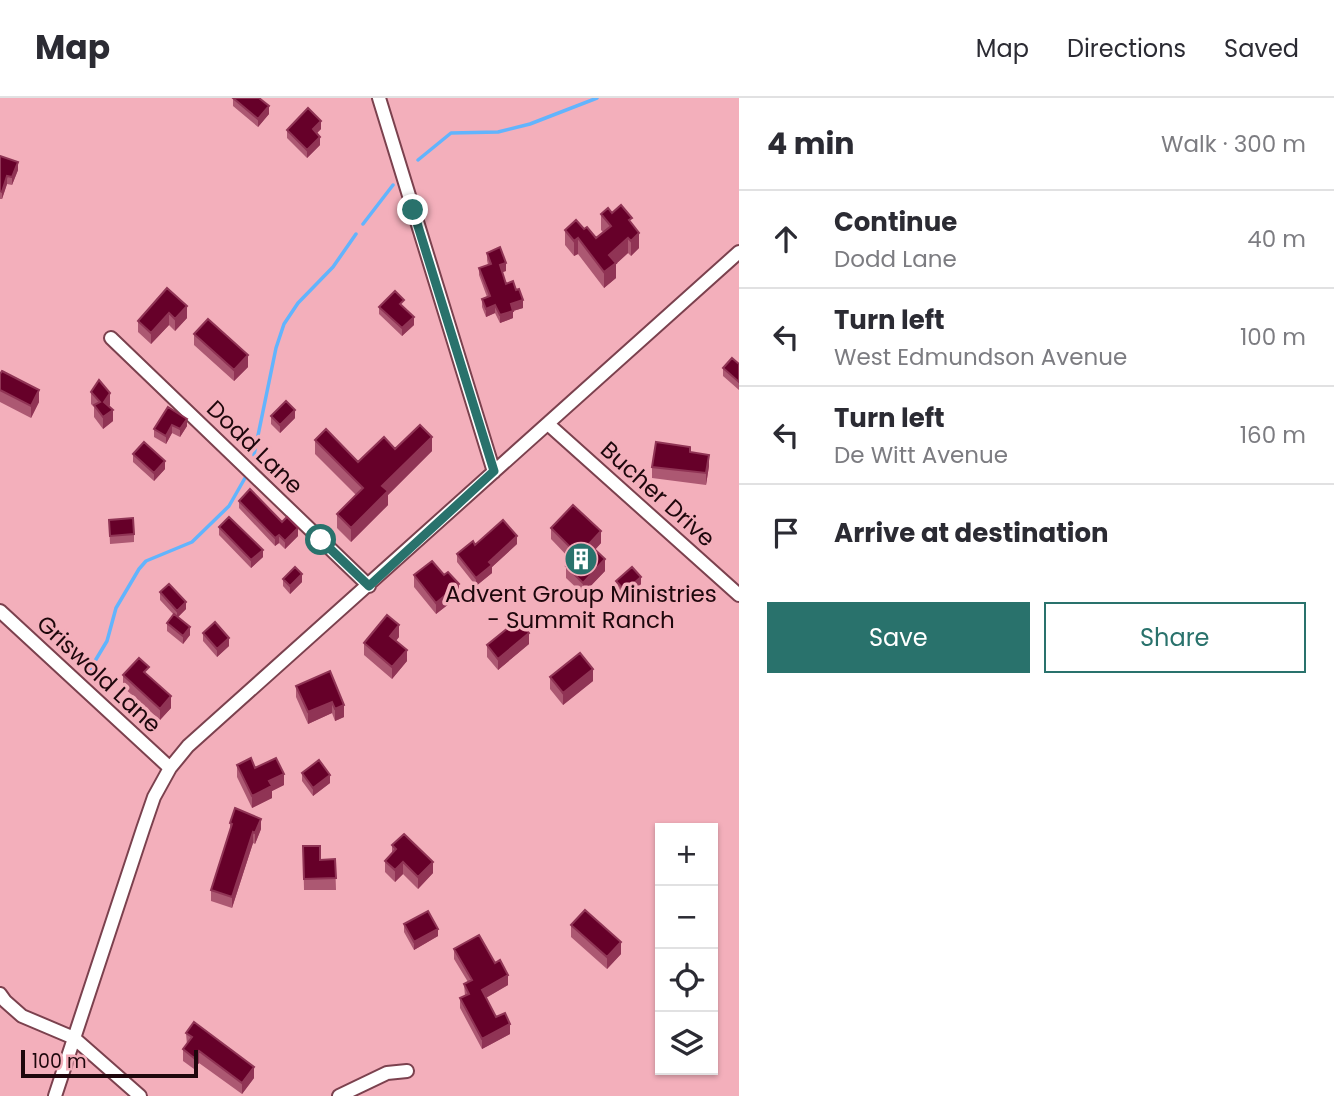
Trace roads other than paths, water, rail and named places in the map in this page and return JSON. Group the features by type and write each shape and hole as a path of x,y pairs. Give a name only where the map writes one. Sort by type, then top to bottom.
{"street":[{"path":"379,98 494,471"},
{"path":"55,1096 150,808 170,768 188,747 739,252"},
{"name":"Dodd Lane","path":"111,338 369,586"},
{"name":"Bucher Drive","path":"548,424 739,595"},
{"name":"Griswold Lane","path":"0,611 170,768"},
{"path":"0,994 22,1016 74,1038 140,1096"},
{"path":"339,1096 387,1073 407,1070"}],"waterway":[{"path":"418,160 451,133 498,132 530,124 597,98"},
{"path":"363,224 393,185"},
{"path":"254,455 276,348 284,324 298,303 333,267 356,234"},
{"path":"89,671 107,641 116,608 139,569 146,561 192,542 229,506 245,478"}],"place":[{"name":"Advent Group Ministries - Summit Ranch","path":"581,559"}]}
